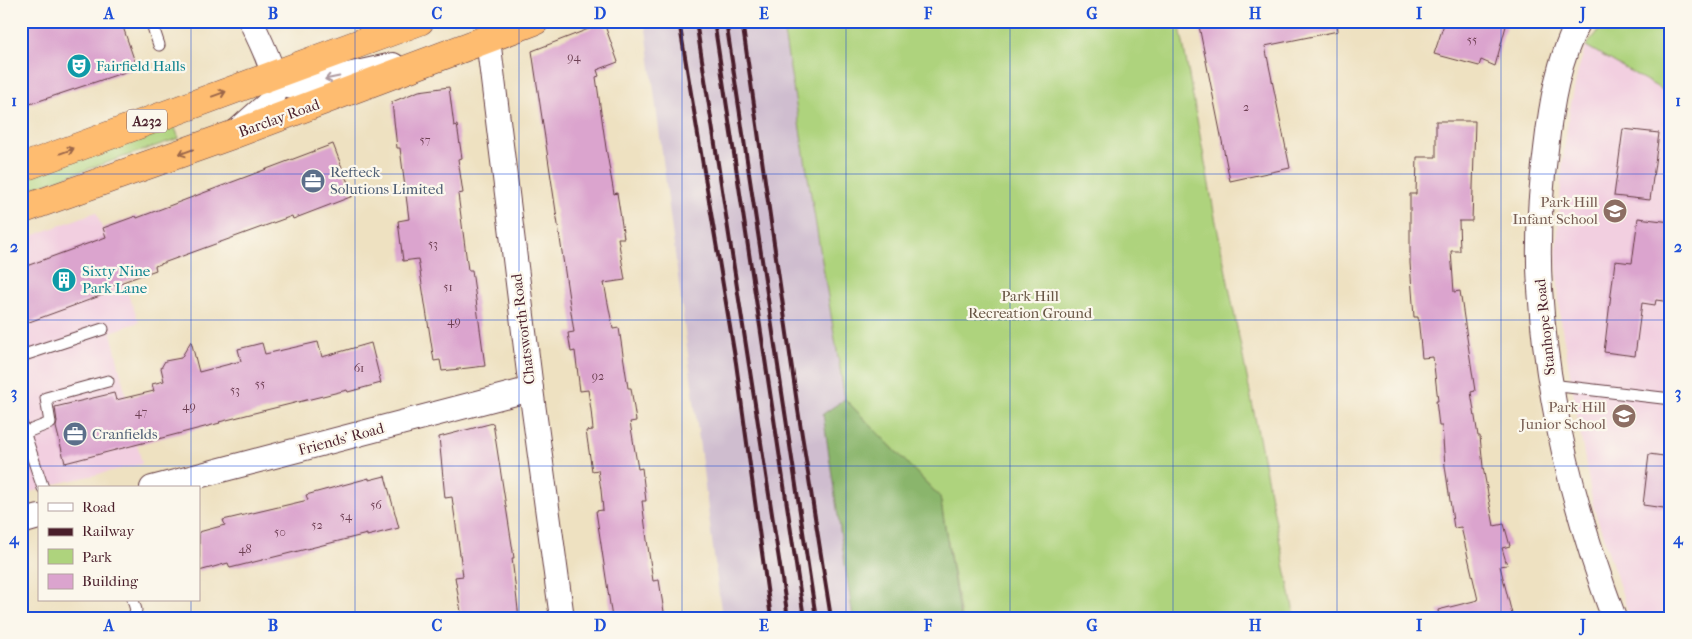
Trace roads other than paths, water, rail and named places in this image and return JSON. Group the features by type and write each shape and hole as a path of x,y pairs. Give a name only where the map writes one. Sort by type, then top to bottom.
{"highway":[{"name":"A232","path":"21,168 273,74 371,29 420,21"},
{"name":"Barclay Road","path":"21,210 232,135 535,21"}],"street":[{"path":"232,135 272,100 275,94 276,87 273,74 251,21"},
{"name":"Stanhope Road","path":"1576,26 1557,80 1550,115 1542,186 1539,248 1540,287 1551,385 1561,436 1589,541 1614,618"},
{"name":"Chatsworth Road","path":"488,39 530,390 562,618"},
{"path":"273,74 280,83 286,86 294,86 449,54"},
{"name":"Friends' Road","path":"160,486 530,390"},
{"path":"21,522 38,517"}],"lane":[{"path":"151,21 159,45"},
{"path":"21,356 103,329"},
{"path":"42,486 23,428 50,423 46,398 108,381"},
{"path":"1551,385 1671,399"},
{"path":"133,618 136,610 134,602"}],"railway":[{"path":"679,21 736,363 771,618"},
{"path":"696,21 788,618"},
{"path":"714,21 804,618"},
{"path":"726,21 816,618"},
{"path":"742,21 798,410 831,618"}],"place":[{"name":"Fairfield Halls","path":"79,66"},
{"name":"Refteck Solutions Limited","path":"313,181"},
{"name":"Park Hill Infant School","path":"1615,211"},
{"name":"Sixty Nine Park Lane","path":"64,280"},
{"name":"Park Hill Junior School","path":"1624,416"},
{"name":"Cranfields","path":"75,434"}],"park label":[{"name":"Park Hill Recreation Ground","path":"1030,304"}]}
